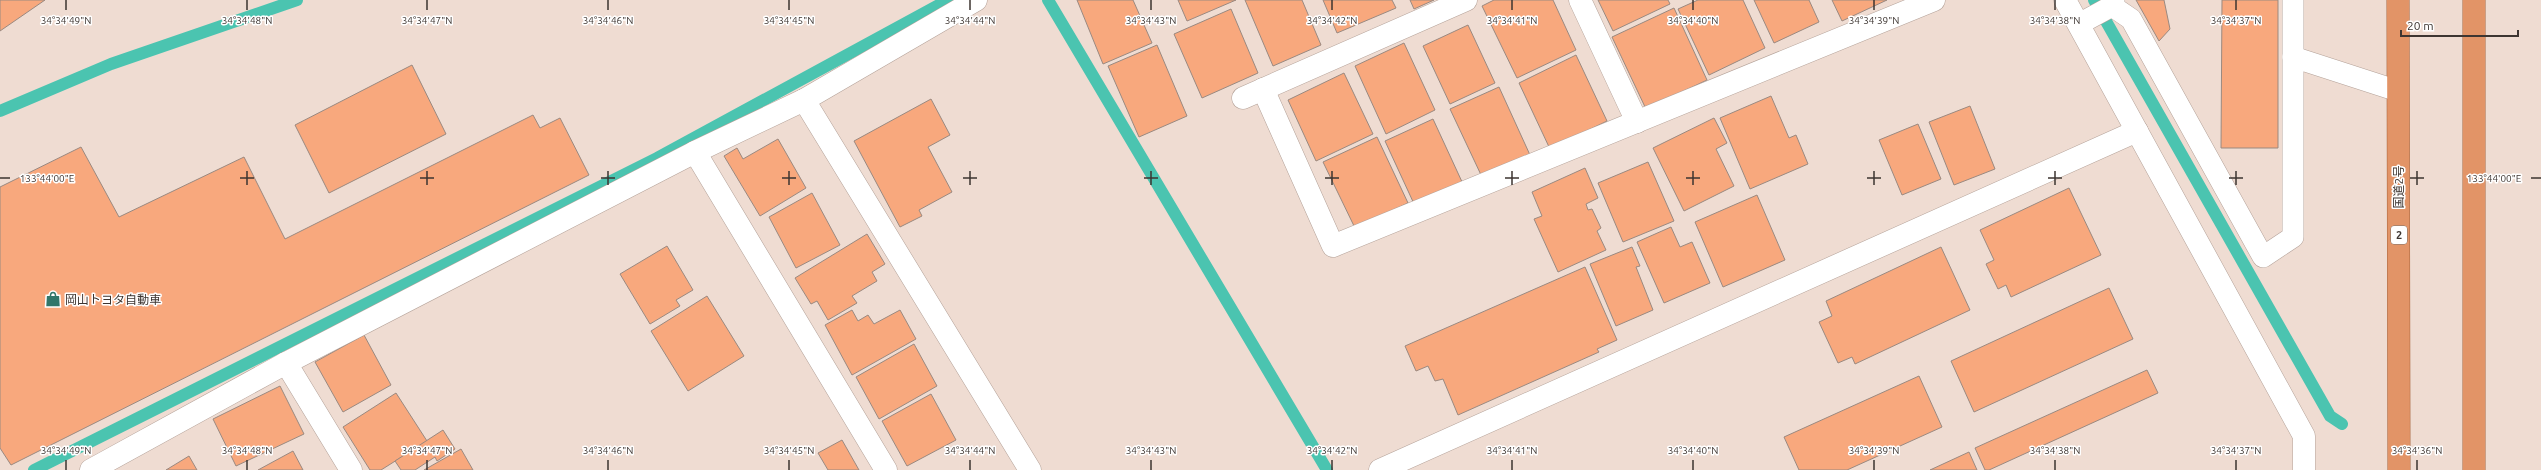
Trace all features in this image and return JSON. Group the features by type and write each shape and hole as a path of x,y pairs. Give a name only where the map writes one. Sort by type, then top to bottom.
{"highway":[{"name":"国道2号","path":"2398,0 2399,470"},
{"path":"2474,0 2474,470"}],"street":[{"path":"91,470 286,362 695,152 804,100 976,0"},
{"path":"1243,98 1466,0"},
{"path":"1580,0 1636,122"},
{"path":"1264,89 1332,246 1934,0"},
{"path":"2065,0 2100,12 2137,131 2304,436 2304,470"},
{"path":"804,100 1030,470"},
{"path":"1380,470 2137,131"},
{"path":"695,152 886,470"},
{"path":"286,362 351,470"}],"lane":[{"path":"2100,12 2131,19 2263,257 2293,236 2293,0"},
{"path":"2293,57 2398,91"}],"building":[{"path":"0,0 45,0 0,31"},
{"path":"1077,0 1133,0 1152,43 1103,64"},
{"path":"1178,0 1236,0 1187,21"},
{"path":"1245,0 1302,0 1321,45 1273,66"},
{"path":"1323,0 1392,0 1396,8 1337,33"},
{"path":"1410,0 1434,0 1414,9"},
{"path":"1494,0 1553,0 1576,50 1517,78 1482,6"},
{"path":"1598,0 1668,0 1670,4 1613,31"},
{"path":"1698,0 1743,0 1765,48 1709,75 1678,9"},
{"path":"1754,0 1809,0 1819,22 1774,43"},
{"path":"1832,0 1887,0 1842,21"},
{"path":"2136,0 2164,0 2170,29 2159,41"},
{"path":"2222,0 2278,0 2278,148 2221,148"},
{"path":"1674,8 1707,80 1646,109 1612,37"},
{"path":"1231,9 1258,73 1202,98 1174,34"},
{"path":"1468,25 1495,83 1450,104 1423,46"},
{"path":"1404,43 1435,110 1386,134 1355,66"},
{"path":"1157,45 1187,116 1139,137 1108,66"},
{"path":"1576,55 1607,121 1550,149 1519,83"},
{"path":"412,65 446,134 329,193 295,125"},
{"path":"1344,73 1373,134 1316,161 1288,100"},
{"path":"1499,87 1530,155 1482,177 1450,109"},
{"path":"1771,96 1789,138 1796,135 1808,164 1750,189 1720,118"},
{"path":"931,99 950,135 928,147 952,192 919,210 922,216 900,227 854,141"},
{"path":"1970,106 1995,169 1954,185 1929,122"},
{"path":"533,115 540,128 560,118 589,175 11,465 0,448 0,187 81,147 119,217 244,157 285,239"},
{"path":"1714,118 1727,143 1716,149 1734,186 1684,211 1653,148"},
{"path":"1433,119 1463,184 1415,206 1385,141"},
{"path":"1918,124 1941,179 1902,195 1879,140"},
{"path":"1377,137 1408,203 1355,228 1323,162"},
{"path":"778,139 806,188 760,216 724,156 737,148 743,159"},
{"path":"1648,162 1674,221 1623,242 1598,183"},
{"path":"1585,168 1598,198 1586,204 1588,210 1592,209 1601,228 1597,231 1606,250 1558,272 1534,219 1542,216 1532,192"},
{"path":"2069,188 2101,255 2011,297 2006,285 1998,289 1986,264 1994,260 1980,230"},
{"path":"812,193 840,245 796,268 769,217"},
{"path":"1757,195 1785,260 1723,287 1695,222"},
{"path":"1671,227 1680,247 1692,242 1710,283 1664,303 1637,242"},
{"path":"867,234 885,264 872,272 877,281 852,296 857,303 828,320 817,301 811,304 795,278"},
{"path":"667,246 693,290 676,300 680,306 650,324 620,274"},
{"path":"1632,247 1640,266 1636,267 1653,310 1616,326 1590,264"},
{"path":"1941,247 1970,310 1855,364 1852,357 1838,363 1819,322 1832,316 1826,301"},
{"path":"1585,267 1617,340 1597,349 1599,352 1458,415 1443,379 1435,381 1428,366 1416,371 1405,346"},
{"path":"2109,288 2133,339 1974,412 1951,361"},
{"path":"707,296 744,356 688,391 651,331"},
{"path":"852,310 858,321 868,315 874,324 900,310 916,339 852,375 825,325"},
{"path":"364,335 391,385 343,412 315,362"},
{"path":"914,344 937,386 879,419 856,377"},
{"path":"2147,370 2158,393 1989,470 1985,470 1975,448"},
{"path":"1919,376 1942,427 1847,470 1799,470 1784,437"},
{"path":"280,386 304,434 236,466 213,419"},
{"path":"396,393 427,441 381,470 370,470 343,427"},
{"path":"931,394 956,440 907,466 882,421"},
{"path":"443,430 455,449 437,461 435,457 415,470 401,470 395,461"},
{"path":"842,440 859,470 828,470 818,453"},
{"path":"461,449 473,470 424,470"},
{"path":"293,451 303,470 258,470"},
{"path":"1969,452 1977,470 1930,470"},
{"path":"189,456 197,470 166,470"}],"waterway":[{"path":"0,111 111,64 297,0"},
{"path":"34,470 657,158 948,0"},
{"path":"1048,0 1327,470"},
{"path":"2094,0 2330,416 2342,424"}],"place":[{"name":"岡山トヨタ自動車","path":"53,299"}]}
